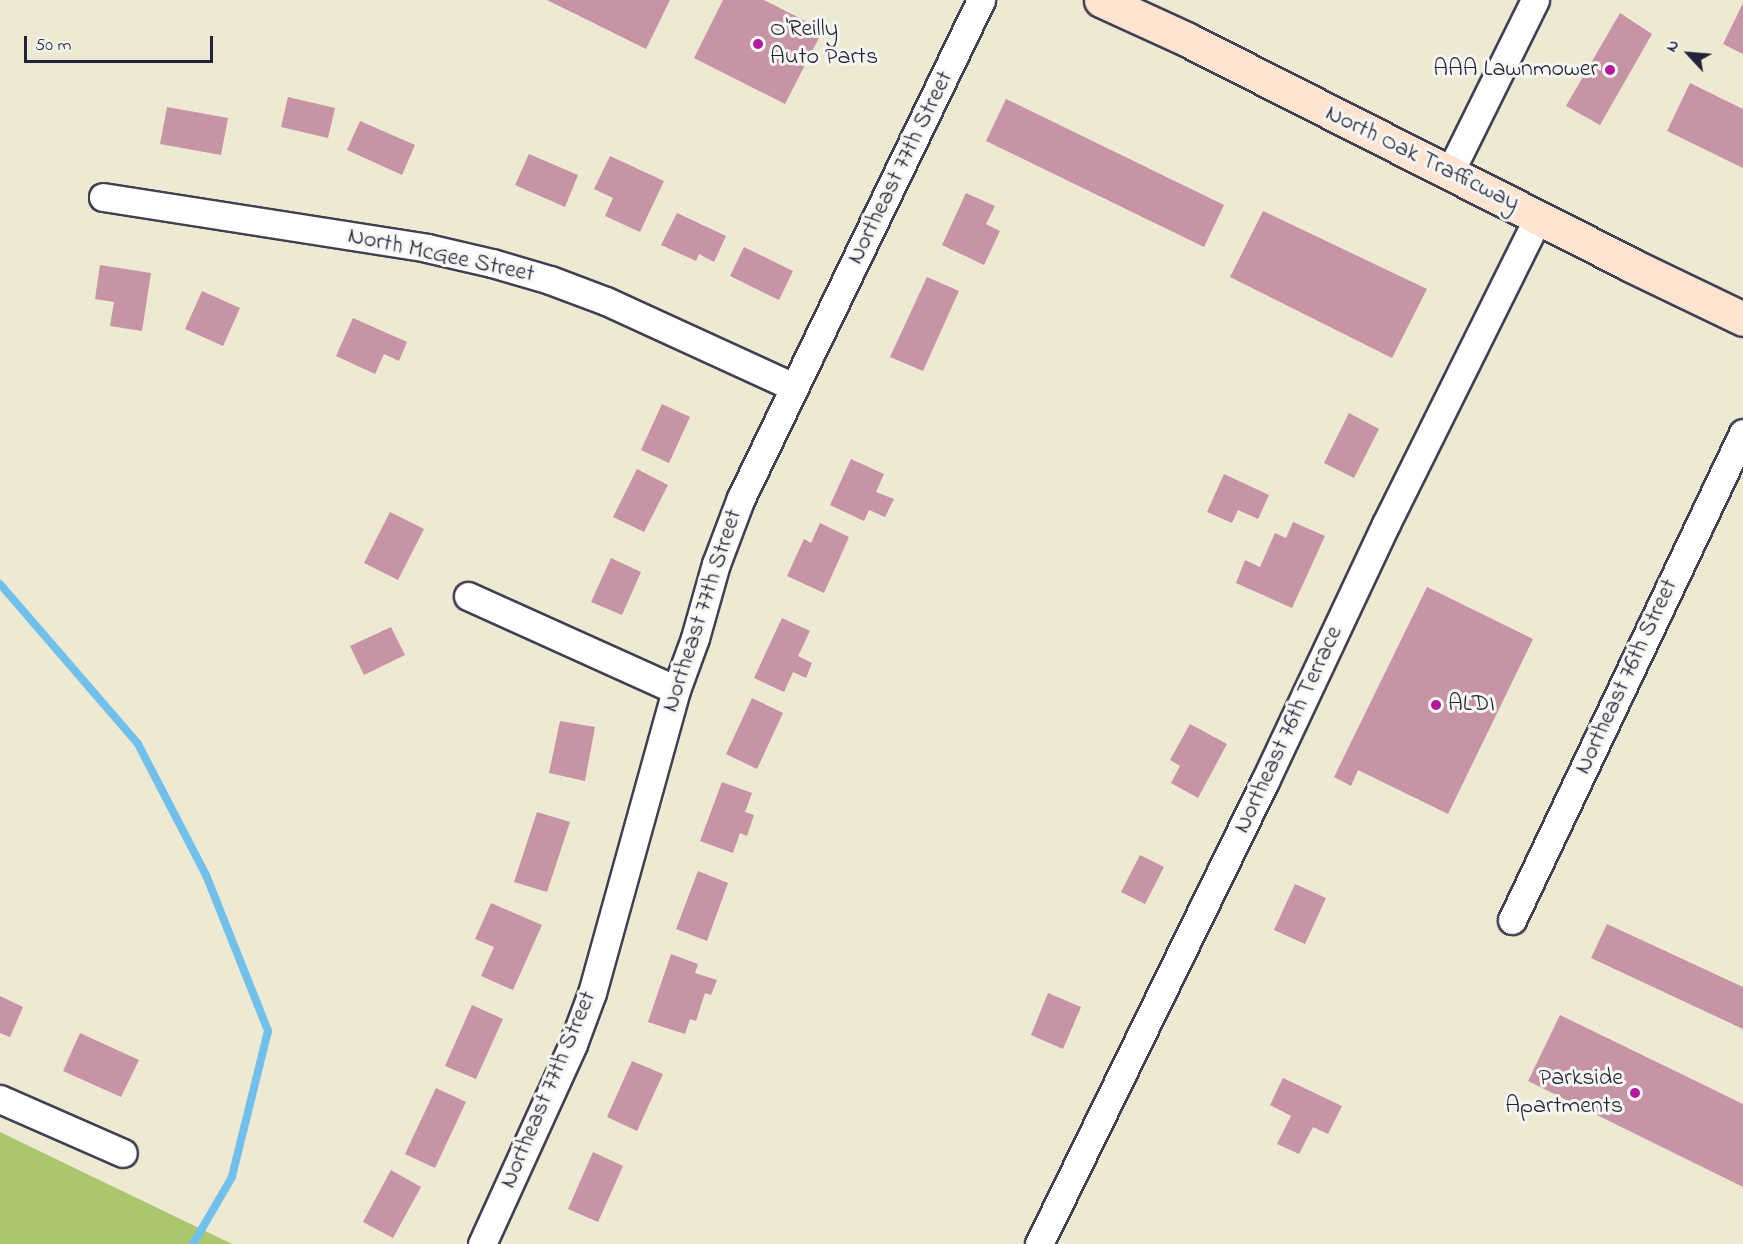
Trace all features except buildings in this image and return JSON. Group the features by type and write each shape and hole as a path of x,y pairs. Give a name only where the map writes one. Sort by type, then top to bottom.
{"main road":[{"name":"North Oak Trafficway","path":"1101,0 1185,39 1449,174 1539,216 1631,265 1743,319"}],"street":[{"name":"Northeast 77th Street","path":"482,1244 573,1044 592,993 676,690 695,638 716,564 741,498 981,0"},
{"path":"1449,174 1535,0"},
{"name":"North McGee Street","path":"103,197 427,248 492,263 550,280 606,301 794,387"},
{"name":"Northeast 76th Terrace","path":"1039,1244 1260,792 1386,524 1539,216"},
{"name":"Northeast 76th Street","path":"1512,921 1743,433"},
{"path":"468,596 676,690"},
{"path":"0,1099 123,1153"}],"green space":[{"path":"0,1132 232,1244 0,1244"}],"waterway":[{"path":"0,584 138,744 206,875 268,1031 232,1177 193,1244"}],"place":[{"name":"O'Reilly Auto Parts","path":"758,44"},
{"name":"AAA Lawnmower","path":"1610,70"},
{"name":"ALDI","path":"1436,705"},
{"name":"Parkside Apartments","path":"1635,1093"}]}
